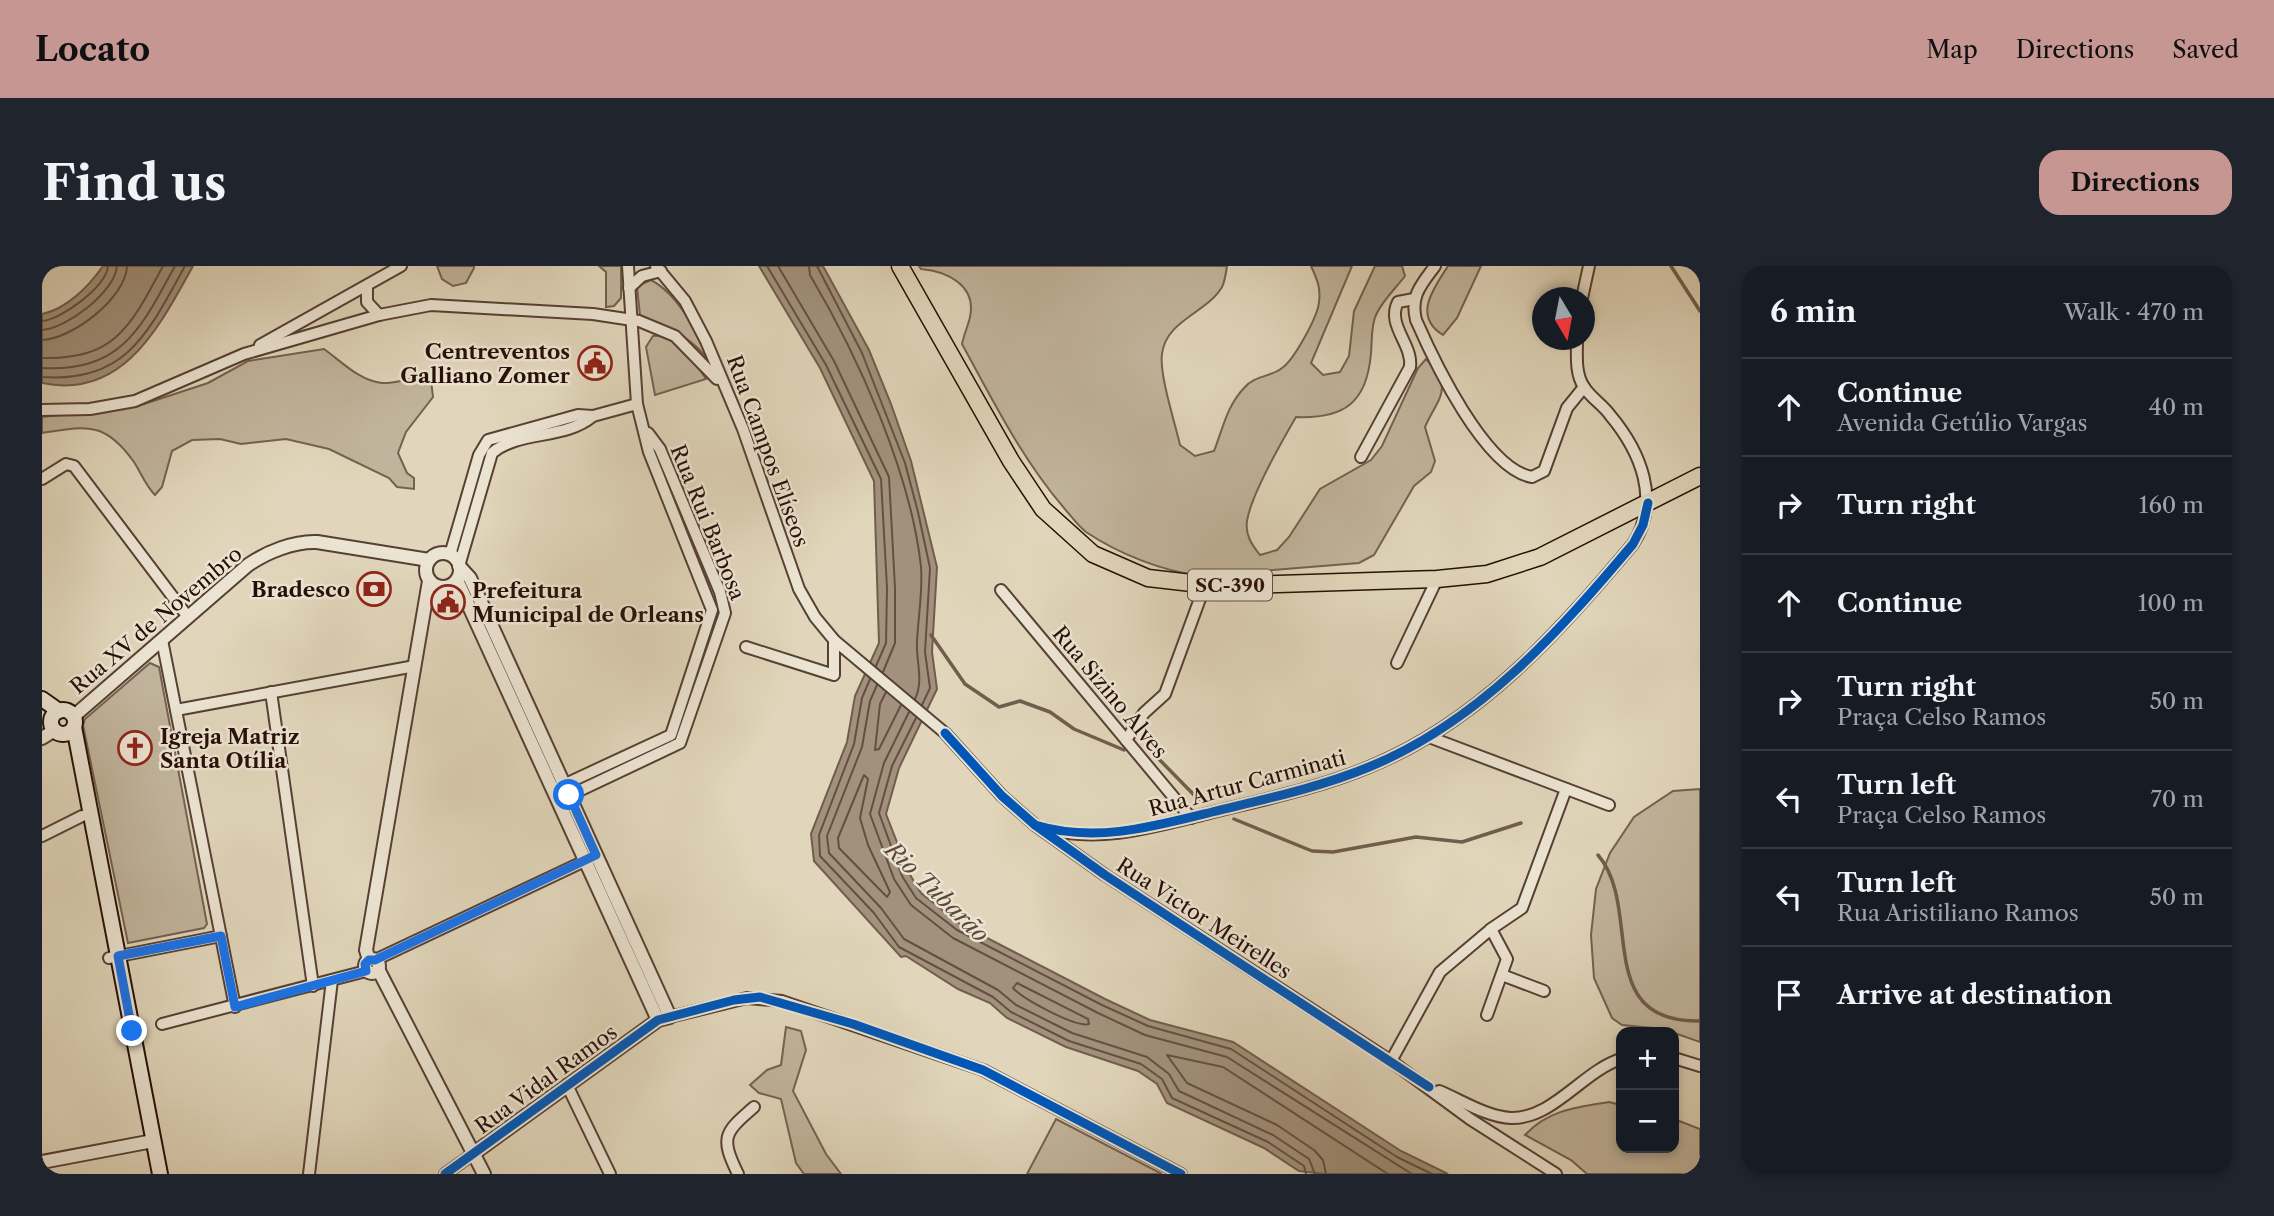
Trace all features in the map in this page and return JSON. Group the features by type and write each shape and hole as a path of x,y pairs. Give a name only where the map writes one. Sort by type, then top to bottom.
{"main road":[{"name":"SC-390","path":"900,266 1011,461 1044,509 1061,528 1093,555 1148,578 1205,585 1437,579 1487,574 1525,563 1700,476"},
{"path":"42,699 58,723 82,816 114,957 149,1142 152,1174"},
{"path":"58,723 114,957"},
{"path":"149,1142 160,1174"}],"street":[{"path":"244,355 401,266"},
{"name":"Rua Rui Barbosa","path":"628,266 637,404 645,428 660,449 666,479 694,546 712,610 698,673"},
{"path":"1435,266 1414,299 1413,309 1422,333 1471,425 1516,471 1532,477 1544,471 1567,408 1584,387"},
{"path":"1584,287 1589,266"},
{"path":"629,288 642,276 658,269"},
{"name":"Rua Campos Elíseos","path":"658,269 696,320 743,429 799,589 816,617 835,640 944,733"},
{"path":"367,286 367,302 379,315"},
{"path":"1361,457 1410,367 1409,349 1394,316 1398,302 1414,299"},
{"path":"42,410 90,409 135,401 244,355 379,315 431,305 593,314 631,319 675,336 699,357 725,390"},
{"path":"1577,350 1578,367 1584,387 1609,413 1634,452 1642,467 1648,502"},
{"path":"637,404 593,416 578,415 488,440 479,455 457,580 507,675 664,1018 747,998 782,1001 983,1070 1181,1174"},
{"path":"450,555 487,462 495,450 581,426 593,416"},
{"path":"488,440 495,450"},
{"path":"42,479 66,464 74,466 188,617"},
{"name":"Rua Artur Carminati","path":"1035,825 1056,831 1091,834 1134,831 1297,791 1349,775 1429,737 1496,689 1558,632 1633,544 1643,524 1648,502"},
{"name":"Rua XV de Novembro","path":"58,723 162,640 248,565 269,553 300,543 317,542 429,560"},
{"name":"Rua Rui Barbosa","path":"561,792 643,754 680,743 686,708 698,673 716,638 725,609 720,592 694,546"},
{"path":"484,1174 366,950 429,581 426,571 429,560 436,554 450,555 470,578 507,675"},
{"path":"1397,663 1437,579"},
{"path":"429,581 443,587 457,580"},
{"path":"1126,740 1140,717 1165,694 1205,585"},
{"name":"Rua Sizino Alves","path":"1000,590 1191,818"},
{"path":"709,597 720,592"},
{"path":"705,634 716,638"},
{"path":"162,640 235,1007"},
{"path":"746,647 834,675 835,640"},
{"path":"176,710 415,666"},
{"path":"271,692 313,986"},
{"name":"Rua Victor Meirelles","path":"944,733 1002,796 1035,825 1429,1087"},
{"path":"1429,737 1609,805"},
{"path":"1391,1061 1440,972 1491,929 1522,908 1566,789"},
{"path":"42,836 82,816"},
{"path":"162,1024 313,986 372,965 591,858"},
{"path":"1487,1015 1507,959 1491,929"},
{"path":"114,957 221,936"},
{"path":"1502,975 1544,991"},
{"path":"309,1174 332,980"},
{"name":"Rua Vidal Ramos","path":"445,1174 664,1018"},
{"path":"1679,1060 1700,1066"},
{"path":"1429,1087 1487,1111 1512,1118 1548,1106 1602,1068 1616,1061"},
{"path":"568,1086 610,1174"},
{"path":"1429,1087 1470,1119 1556,1174"},
{"path":"737,1174 727,1152 726,1139 736,1123 754,1107"},
{"path":"42,1162 149,1142"}],"shaded area":[{"path":"437,266 474,268 466,283 453,286 442,279"},
{"path":"599,266 621,266 621,298 614,306 606,307 606,272"},
{"path":"919,266 1227,266 1222,287 1207,304 1171,333 1162,354 1165,386 1180,445 1195,456 1214,451 1229,410 1244,388 1282,368 1299,347 1318,309 1318,284 1311,266 1352,266 1311,363 1323,375 1340,372 1349,356 1354,311 1375,266 1402,266 1405,276 1374,319 1369,370 1358,396 1340,411 1313,417 1296,417 1254,497 1247,521 1248,535 1260,555 1277,550 1289,537 1320,489 1371,460 1382,446 1418,368 1426,359 1440,378 1442,386 1439,400 1425,427 1435,461 1431,472 1414,486 1374,555 1359,563 1201,576 1141,560 1086,532 1049,489 1009,429 962,344 970,317 969,296 958,282"},
{"path":"1448,266 1481,266 1457,318 1443,335 1434,327 1427,311 1432,292"},
{"path":"651,280 662,287 680,307 713,366 689,341 640,316 637,286"},
{"path":"653,336 661,336 677,344 691,357 706,379 655,395 646,347"},
{"path":"324,349 366,379 382,383 419,378 431,381 433,397 406,432 398,453 407,473 414,478 414,489 397,487 389,478 329,449 286,439 241,444 220,439 192,440 172,451 162,487 155,495 124,449 104,433 83,428 42,433 42,417 144,404 208,383 248,361"},
{"path":"150,663 159,667 207,924 204,928 128,943 83,725 85,719"},
{"path":"1700,789 1700,1042 1679,1035 1679,1027 1622,1025 1612,1018 1594,978 1591,935 1596,889 1610,853 1634,817 1673,791"},
{"path":"786,1027 801,1031 806,1050 793,1091 826,1154 841,1174 804,1174 796,1163 781,1099 759,1093 750,1085 767,1070 781,1065"},
{"path":"1609,1102 1616,1104 1616,1153 1679,1153 1679,1121 1700,1129 1700,1174 1587,1174 1571,1160 1525,1135 1543,1120 1574,1108"},
{"path":"1056,1119 1162,1174 1027,1174"}],"water":[{"path":"103,266 193,266 152,333 136,353 117,369 96,380 71,385 42,383 42,314 77,296"},
{"path":"759,266 823,266 869,350 911,461 937,567 932,652 937,689 899,768 886,814 909,873 921,893 960,924 1105,999 1150,1020 1233,1042 1401,1151 1448,1174 1325,1174 1299,1171 1264,1148 1167,1103 1157,1084 1138,1071 1066,1047 1007,1018 990,1003 958,989 906,956 901,957 814,861 811,834 847,742 855,696 879,643 874,481 820,368"}],"waterway":[{"path":"1671,266 1700,311"},
{"path":"931,635 965,684 999,707 1020,701 1050,712 1074,729 1124,750"},
{"path":"1150,750 1199,800"},
{"path":"1234,819 1312,851 1333,852 1416,837 1462,842 1521,823"},
{"path":"1598,855 1611,877 1618,904 1625,959 1632,983 1645,1003 1666,1017 1700,1021"}],"cycle path":[{"path":"1035,825 1080,833 1102,833 1167,823 1311,787 1369,767 1409,748 1446,726 1481,700 1546,642 1633,544 1643,525 1648,503"},
{"path":"945,733 1002,796 1035,825 1105,875 1429,1087"},
{"path":"445,1174 658,1020 734,1000 760,997 853,1024 983,1070 1181,1174"}],"place":[{"name":"Centreventos Galliano Zomer","path":"595,363"},
{"name":"Bradesco","path":"374,589"},
{"name":"Prefeitura Municipal de Orleans","path":"448,602"},
{"name":"Igreja Matriz Santa Otília","path":"135,748"}],"route":[{"path":"132,1031 118,956 221,936 235,1007 366,971 364,967 369,960 375,960 596,855 569,795"}],"water label":[{"name":"Rio Tubarão","path":"937,892"}]}
